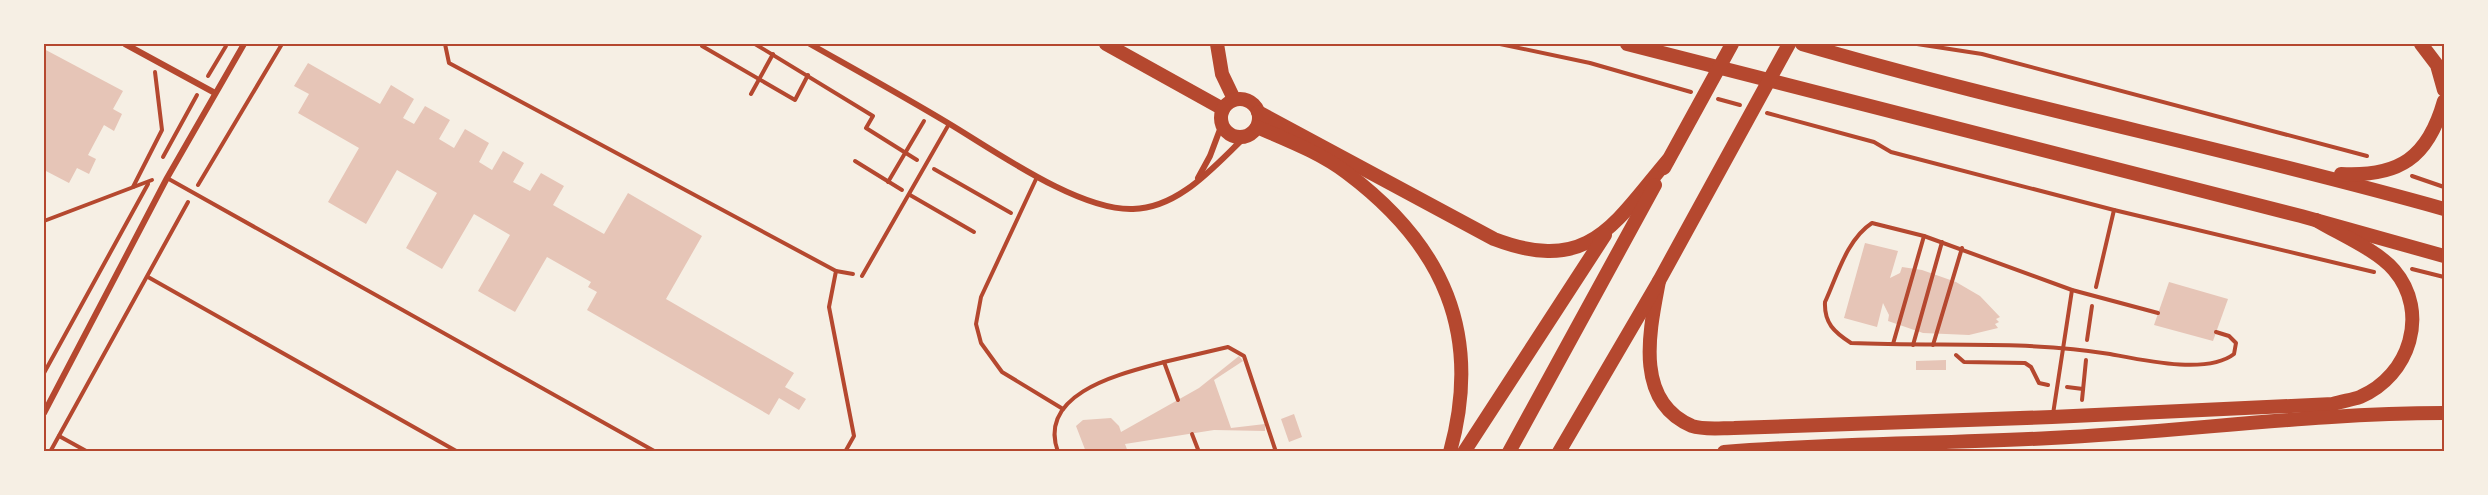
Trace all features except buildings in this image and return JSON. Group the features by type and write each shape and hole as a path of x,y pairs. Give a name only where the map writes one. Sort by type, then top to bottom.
{"highway":[{"path":"1106,44 1223,109"},
{"path":"1217,44 1222,74 1234,99"},
{"path":"1509,452 1732,44"},
{"path":"1559,452 1659,281 1746,111 1788,44"},
{"path":"1802,44 1878,66 2316,172 2445,208"},
{"path":"2421,44 2437,64 2445,90"},
{"path":"1632,45 2316,220 2445,256"},
{"path":"1258,112 1257,127 1246,136 1231,135 1222,124 1223,109 1234,99 1249,100 1258,112 1494,239 1521,249 1546,253 1566,250 1583,245 1606,233"},
{"path":"2316,172 2368,175 2399,167 2414,158 2435,130 2445,101"},
{"path":"1257,127 1346,172 1383,204 1435,265 1448,292 1457,324 1461,355 1462,394 1450,452"},
{"path":"1464,452 1606,233 1668,160"},
{"path":"1659,281 1648,348 1653,380 1663,401 1674,416 1694,427 1734,428 2081,416 2333,404 2361,397 2388,377 2399,365 2413,335 2411,303 2395,271 2386,261 2316,220"},
{"path":"1724,452 1817,444 2051,438 2339,415 2445,413"},
{"path":"2051,438 2052,417"}],"street":[{"path":"125,44 215,93"},
{"path":"44,410 167,178 244,44"},
{"path":"810,44 1038,176 1087,200 1134,209 1155,204 1195,184 1246,136"},
{"path":"1195,184 1210,156 1222,124"}],"lane":[{"path":"862,276 949,124"},
{"path":"1038,176 981,297 975,324 981,343 1002,372 1063,408"},
{"path":"167,178 656,452"},
{"path":"910,195 974,232"},
{"path":"2158,313 2072,290 1962,248 1884,224 1872,223 1861,230 1850,248 1825,302 1827,322 1837,334 1851,343 2062,347 2163,365 2224,361 2234,354 2235,343 2229,336 2216,332"},
{"path":"1893,345 1924,236"},
{"path":"1913,345 1942,242"},
{"path":"1933,345 1962,248"},
{"path":"2052,417 2072,290"},
{"path":"1058,452 1054,441 1063,408 1072,399 1103,380 1164,362 1228,347 1244,357 1276,452"},
{"path":"1164,362 1178,400"},
{"path":"1192,434 1199,452"}],"path":[{"path":"160,162 228,44"},
{"path":"50,452 193,193 282,44"},
{"path":"445,44 449,63 836,271 862,276"},
{"path":"703,44 702,46 795,100 808,75"},
{"path":"755,44 873,116 866,128 1018,218"},
{"path":"1500,44 1629,74 1746,111"},
{"path":"1917,44 1982,54 2369,157"},
{"path":"751,94 773,54"},
{"path":"133,187 162,130 153,59"},
{"path":"888,182 929,112"},
{"path":"1766,113 1874,142 1891,152 2367,272 2418,269 2445,276"},
{"path":"855,161 910,195"},
{"path":"2399,167 2415,178 2445,187"},
{"path":"44,373 155,171"},
{"path":"44,221 149,181 167,178"},
{"path":"2108,234 2114,210"},
{"path":"836,271 829,307 854,436 845,452"},
{"path":"148,277 458,452"},
{"path":"2081,416 2087,340"},
{"path":"1947,346 1964,362 2025,363 2035,372 2039,384 2083,389"},
{"path":"59,436 88,452"}]}
